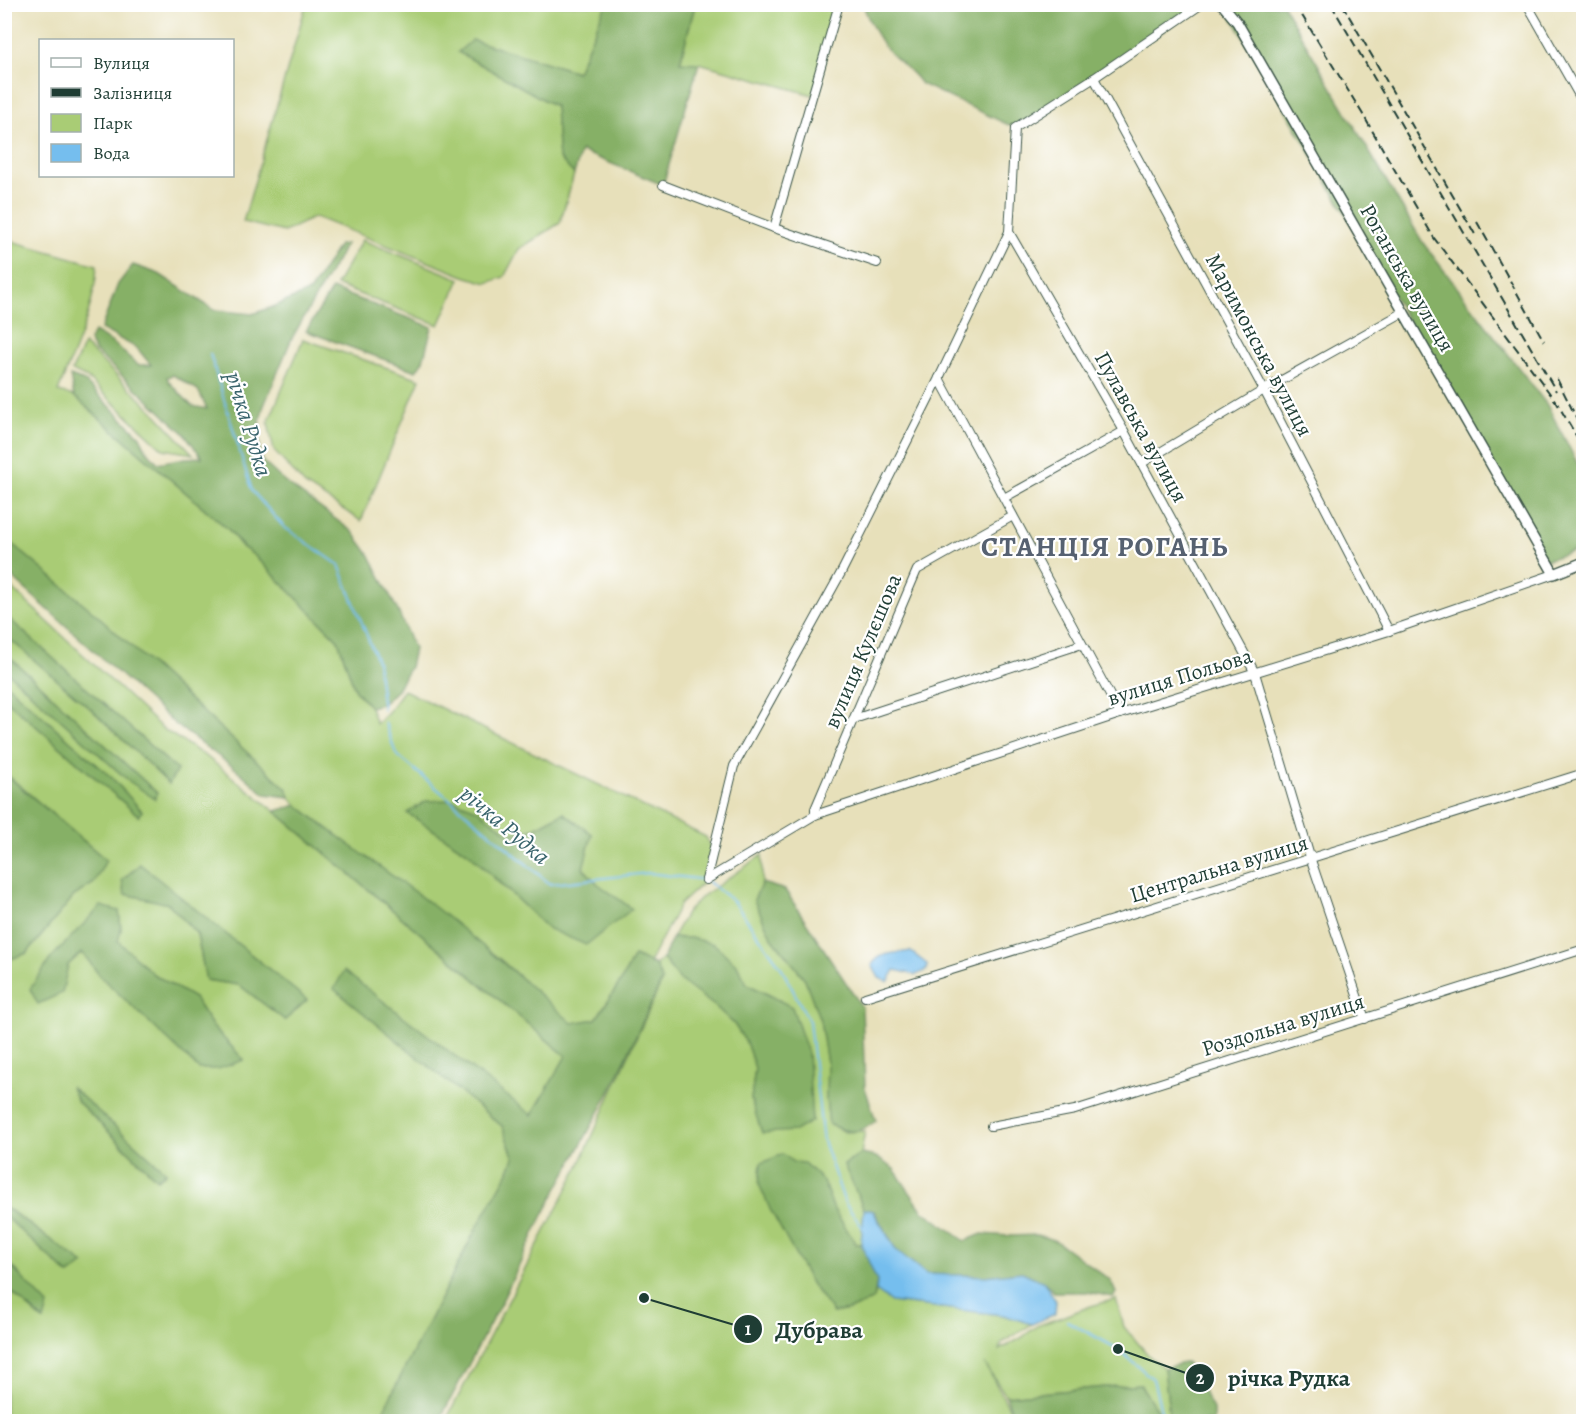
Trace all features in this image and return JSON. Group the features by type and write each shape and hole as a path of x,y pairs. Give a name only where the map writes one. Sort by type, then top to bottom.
{"street":[{"path":"774,228 839,4"},
{"path":"1120,714 939,378 1009,232 1015,128 1094,78 1202,4"},
{"name":"Роганська вулиця","path":"1222,4 1238,22 1554,574"},
{"path":"1527,4 1584,104"},
{"name":"Маримонська вулиця","path":"1094,78 1264,390 1389,631"},
{"path":"663,185 774,228 877,263"},
{"name":"Пулавська вулиця","path":"1009,232 1124,431 1255,673 1311,860 1365,1019"},
{"path":"1142,464 1264,390 1404,312"},
{"name":"вулиця Польова","path":"939,378 842,571 734,766 706,880 815,815 1120,714 1389,631 1554,574"},
{"path":"1004,498 1124,431"},
{"name":"вулиця Кулєшова","path":"815,815 815,809 917,570 1013,516"},
{"path":"1554,574 1584,562"},
{"path":"854,718 1082,644"},
{"name":"Центральна вулиця","path":"865,997 1311,860 1584,773"},
{"name":"Роздольна вулиця","path":"991,1126 1075,1110 1584,949"}],"green space":[{"path":"306,5 606,5 577,72 472,40 459,52 555,106 559,158 574,174 560,223 519,249 504,277 487,283 464,276 315,217 284,232 243,222"},
{"path":"606,5 695,5 680,62 699,63 663,185 581,151 574,174 559,158 555,106 458,52 472,40 577,72"},
{"path":"695,5 839,5 813,95 699,63 680,63"},
{"path":"863,5 1202,5 1015,128 921,84 884,46"},
{"path":"1225,5 1283,5 1423,243 1547,405 1583,474 1583,548 1546,560"},
{"path":"4,239 97,265 88,314 58,392 74,396 228,529 242,547 255,556 338,640 355,690 370,707 376,724 404,690 706,837 713,854 706,880 680,904 649,963 634,956 596,1019 572,1024 501,960 297,805 287,789 97,615 5,538","holes":["477,809 510,834 535,828 564,813 592,834 583,868 598,884 632,909 507,891 469,853 408,813"]},
{"path":"362,240 460,279 439,325 336,285"},
{"path":"346,244 291,340 263,408 258,431 262,461 285,482 353,532 369,554 398,611 414,649 410,667 396,691 382,704 370,707 355,690 338,640 255,556 243,547 228,529 74,396 70,376 84,381 140,436 146,450 158,463 202,457 184,433 95,351 89,341 94,332 113,343 138,365 151,365 137,348 101,329 118,284 133,265 159,274 214,310 252,314 310,291 339,245","holes":["173,375 198,390 207,409 192,406 167,377"]},
{"path":"332,289 432,327 423,361 416,371 306,331"},
{"path":"303,339 420,379 361,521 305,485 274,451 268,423"},
{"path":"84,344 150,408 193,454 163,449 87,378 72,371"},
{"path":"5,538 97,615 287,789 290,797 265,794 175,724 5,571"},
{"path":"5,582 163,729 207,757 275,811 566,1056 532,1115 335,989 502,1126 514,1158 378,1421 5,1421 4,1286 44,1321 18,1272 5,1259 5,1216 69,1275 83,1264 10,1210 5,1209 5,961 27,953 74,896 94,883 106,860 5,773 5,699 139,816 142,811 112,778 5,683 5,670 129,781 157,793 5,653 5,635 91,709 169,784 177,770 5,615","holes":["140,865 307,1000 285,1020 239,985 206,980 197,934 169,904 123,880","119,911 121,930 117,941 153,974 194,998 213,1027 244,1060 140,1013 100,976 82,952 68,965","72,1088 166,1173 157,1179 78,1102"]},
{"path":"5,615 177,770 169,784 91,709 5,635"},
{"path":"5,653 157,793 155,799 129,781 5,670"},
{"path":"5,683 112,778 142,811 139,816 5,699"},
{"path":"4,773 106,860 94,883 74,896 27,953 5,961"},
{"path":"453,800 477,809 510,834 535,828 563,813 592,834 583,868 598,884 632,909 586,945 547,928 469,853 407,813 426,801"},
{"path":"297,805 436,908 572,1023 596,1019 634,956 655,965 662,980 611,1090 542,1217 504,1297 439,1421 378,1421 514,1158 502,1126 334,989 344,971 532,1115 566,1056 275,811"},
{"path":"762,855 762,883 754,900 771,936 805,979 820,1020 827,1063 826,1099 829,1124 845,1132 865,1131 861,1154 844,1165 864,1209 861,1244 856,1244 834,1210 823,1181 770,1209 811,1283 833,1313 849,1310 874,1299 876,1291 891,1302 1003,1315 1032,1324 1002,1343 999,1350 1037,1326 1116,1299 1124,1327 1150,1357 1164,1368 1170,1421 1164,1421 1140,1384 1006,1396 985,1364 1013,1415 1097,1419 1096,1421 445,1422 578,1168 662,981 655,965 663,959 681,981 716,1007 734,1024 746,1042 755,1068 751,1100 812,1121 808,1074 780,1000 747,984 737,965 691,938 672,938 687,912 700,898"},
{"path":"140,864 307,1000 285,1020 239,985 206,980 197,934 169,904 125,894 122,880"},
{"path":"762,883 785,890 862,1007 865,1088 876,1121 864,1128 847,1131 829,1124 826,1099 827,1063 820,1020 805,979 771,936 754,900"},
{"path":"101,906 119,911 121,930 118,941 153,974 194,998 213,1027 244,1060 218,1069 199,1069 100,976 82,952 68,965 62,993 38,1004 30,989 51,958"},
{"path":"672,938 691,938 714,944 737,965 747,984 792,1007 808,1053 812,1121 795,1131 762,1133 751,1100 755,1068 746,1042 734,1024 716,1007 681,981 663,959"},
{"path":"70,1086 166,1172 157,1179 78,1102"},
{"path":"783,1154 793,1162 804,1163 823,1181 834,1210 856,1244 862,1244 877,1281 874,1299 849,1310 833,1313 811,1283 770,1209 759,1184 761,1163"},
{"path":"861,1154 876,1157 894,1169 922,1210 965,1241 982,1234 1038,1235 1056,1241 1110,1280 1116,1293 1113,1297 1087,1292 1054,1292 1044,1282 1022,1272 986,1276 926,1274 896,1250 874,1211 864,1209 844,1165"},
{"path":"4,1209 9,1210 84,1264 69,1275 5,1216"},
{"path":"4,1259 48,1305 44,1321 5,1286"},
{"path":"1187,1362 1213,1409 1213,1421 1170,1421 1164,1368"},
{"path":"1140,1384 1164,1421 1096,1422 1096,1419 1013,1415 1006,1396"}],"water":[{"path":"910,951 927,964 927,970 916,975 895,970 888,982 879,978 872,965 879,957"},
{"path":"864,1209 873,1211 896,1250 926,1274 986,1276 1022,1272 1044,1282 1056,1301 1055,1314 1032,1324 1003,1315 891,1302 876,1291 877,1281 861,1244"}],"waterway":[{"name":"річка Рудка","path":"210,354 252,491 284,527 339,565 377,661 383,709"},
{"name":"річка Рудка","path":"385,723 396,754 550,884 648,873 706,880 734,902 781,967 809,1021 823,1141 845,1203 863,1228"},
{"name":"річка Рудка","path":"1067,1321 1118,1349 1153,1379 1164,1422"}],"railway":[{"path":"1295,4 1362,113 1434,238 1557,403 1584,449"},
{"path":"1331,4 1556,391"},
{"path":"1342,4 1476,236"},
{"path":"1477,222 1544,341"},
{"path":"1557,379 1584,433"}],"place":[{"name":"Дубрава","path":"644,1298"},
{"name":"річка Рудка","path":"1118,1349"}],"district":[{"name":"СТАНЦІЯ РОГАНЬ","path":"1105,547"}]}
